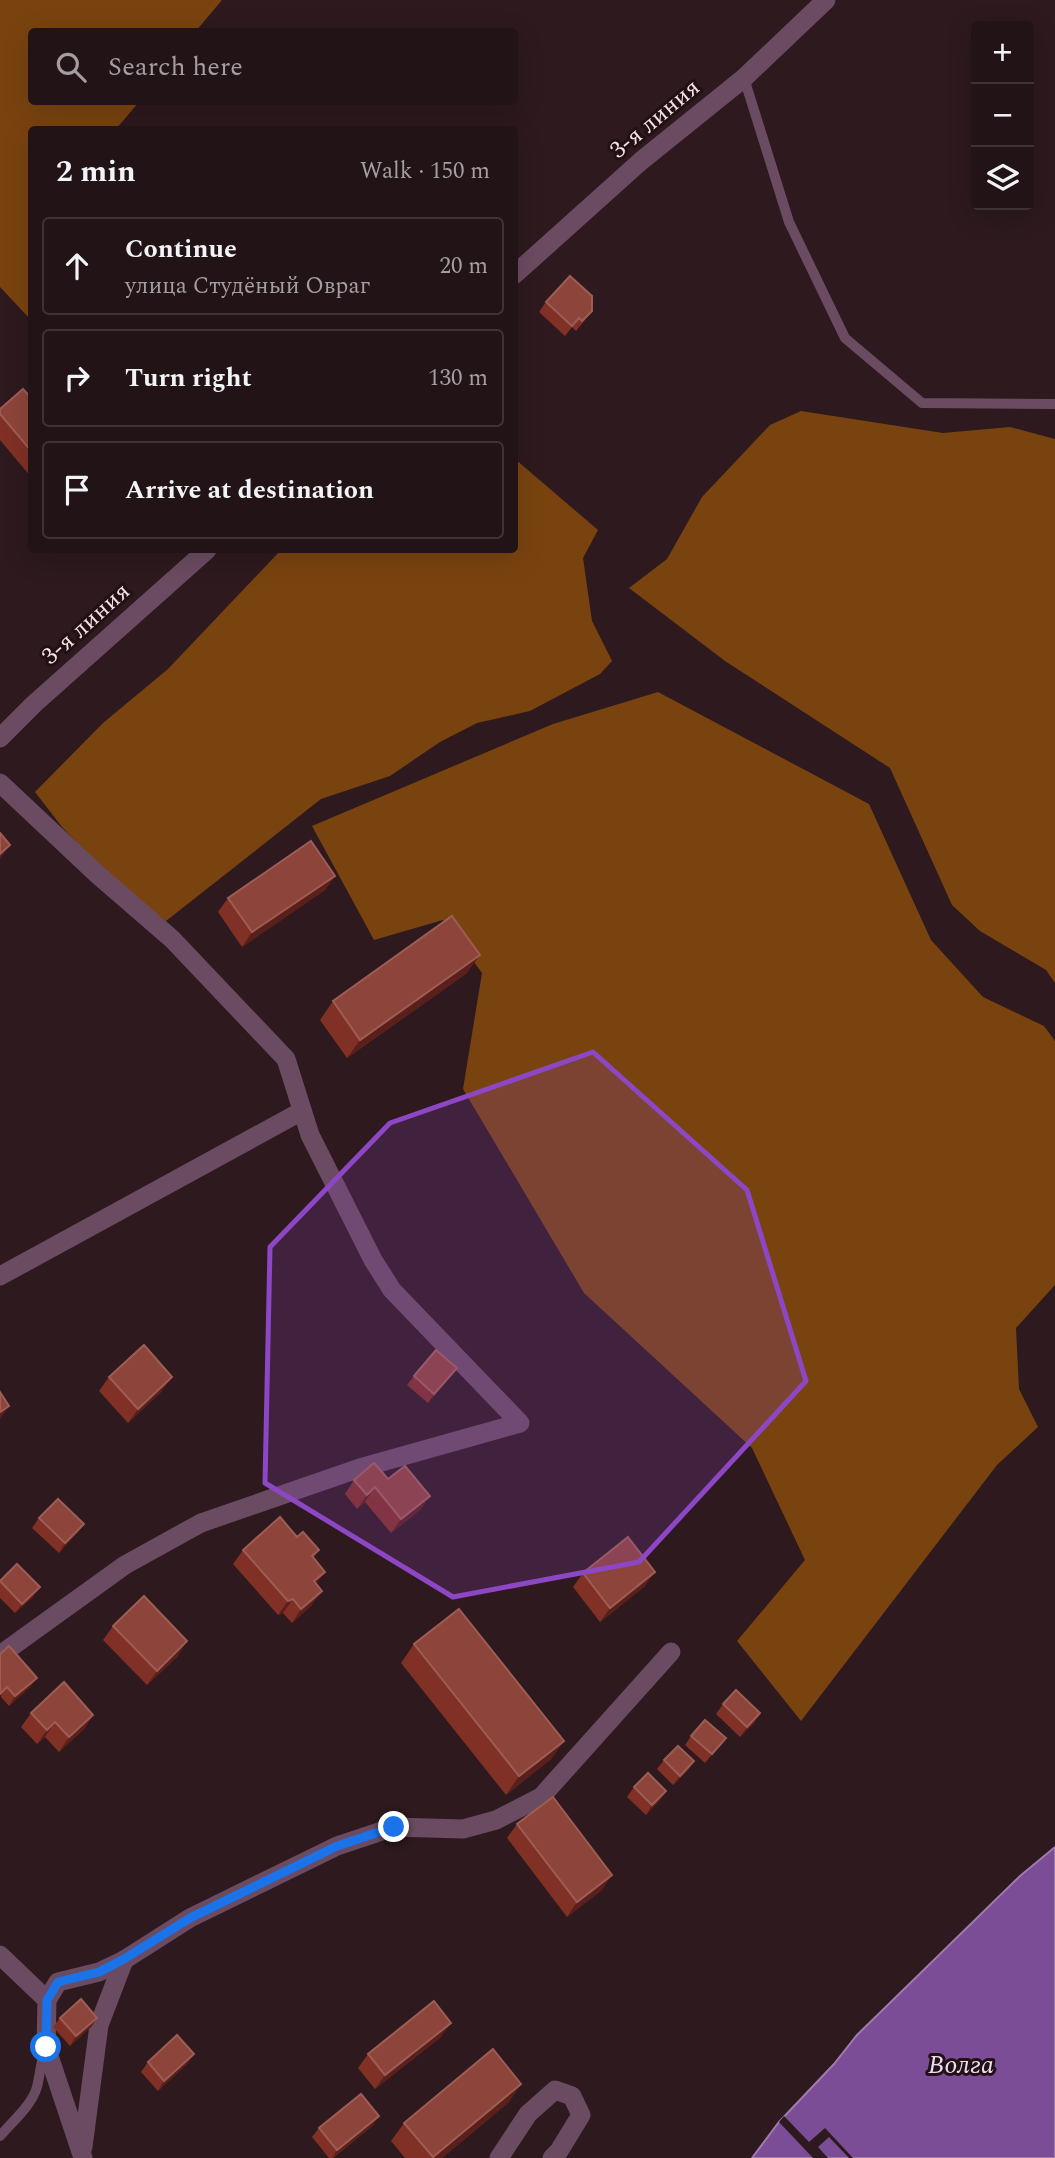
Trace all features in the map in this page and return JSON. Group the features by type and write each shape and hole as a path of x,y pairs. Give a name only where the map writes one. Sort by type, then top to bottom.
{"street":[{"name":"3-я линия","path":"518,271 641,161 744,78 826,0"},
{"name":"3-я линия","path":"0,738 34,704 204,553"},
{"path":"0,783 172,939 286,1059 310,1135 366,1247 392,1290 520,1423 360,1468 201,1523 125,1564 0,1655"},
{"path":"0,1276 302,1111"},
{"path":"82,2157 46,2047 47,2000 58,1982 99,1972 190,1918 337,1846 394,1827 463,1829 496,1820 541,1797 671,1652"},
{"path":"0,1955 47,2000"},
{"path":"82,2157 99,2025 124,1959"},
{"path":"499,2158 528,2114 555,2090 572,2096 581,2115 552,2158"}],"lane":[{"path":"744,78 789,222 845,338 922,403 1055,404"},
{"path":"0,2136 36,2090 46,2047"}],"highlighted area":[{"path":"593,1052 747,1190 806,1381 639,1562 453,1597 265,1483 270,1247 390,1123"}],"shaded area":[{"path":"0,0 222,0 199,28 28,28 28,105 136,105 119,126 28,126 28,317 0,287"},
{"path":"801,411 943,433 1010,427 1055,439 1055,983 1046,970 980,931 952,905 890,768 725,661 629,588 667,559 702,497 770,425"},
{"path":"518,462 598,530 583,558 592,621 612,661 600,674 530,711 477,723 440,742 390,776 321,799 166,921 114,881 62,827 35,792 103,723 168,669 278,553 518,553"},
{"path":"658,692 869,804 931,940 983,997 1044,1026 1055,1041 1055,1285 1016,1328 1019,1389 1038,1427 997,1465 801,1721 737,1641 805,1560 752,1448 584,1293 463,1089 482,973 443,920 374,940 312,826 553,724"}],"water":[{"name":"Волга","path":"1055,1847 1055,2158 752,2158 779,2122 834,2064 857,2035 1020,1876"}],"pier":[{"path":"784,2116 809,2142 825,2128 853,2158 849,2158 829,2137 818,2147 828,2158 813,2158 779,2122"}],"building":[{"path":"570,276 592,296 592,311 582,321 579,318 572,326 546,302"},
{"path":"23,389 28,395 28,447 0,414 0,409"},
{"path":"0,833 10,845 0,854"},
{"path":"311,841 335,876 252,932 228,898"},
{"path":"452,916 480,955 360,1040 333,1001"},
{"path":"144,1345 172,1377 138,1409 109,1377"},
{"path":"436,1350 457,1368 434,1394 414,1376"},
{"path":"0,1392 9,1406 0,1412"},
{"path":"374,1463 388,1479 405,1466 430,1496 401,1519 375,1487 367,1495 354,1480"},
{"path":"58,1499 84,1524 65,1543 39,1518"},
{"path":"280,1517 297,1537 303,1532 319,1550 312,1556 325,1572 314,1581 322,1591 301,1609 293,1599 288,1601 243,1550"},
{"path":"628,1537 655,1572 610,1608 583,1573"},
{"path":"17,1564 40,1587 22,1604 0,1581"},
{"path":"144,1596 187,1641 157,1671 113,1626"},
{"path":"459,1609 564,1741 519,1776 414,1644"},
{"path":"9,1646 37,1678 15,1696 7,1687 0,1694 0,1654"},
{"path":"64,1682 93,1715 69,1737 55,1722 47,1730 31,1713"},
{"path":"736,1690 760,1713 747,1727 723,1704"},
{"path":"705,1720 726,1738 712,1754 691,1736"},
{"path":"678,1746 694,1761 680,1776 664,1760"},
{"path":"648,1773 666,1791 652,1805 634,1787"},
{"path":"553,1797 612,1875 577,1902 517,1824"},
{"path":"81,1999 97,2018 76,2036 60,2018"},
{"path":"434,2001 451,2023 385,2075 368,2054"},
{"path":"177,2035 194,2054 164,2081 148,2062"},
{"path":"493,2049 521,2084 433,2157 404,2123"},
{"path":"361,2094 379,2116 337,2150 319,2128"}],"route":[{"path":"46,2047 47,2000 58,1982 99,1972 190,1918 337,1846 394,1827"}]}
